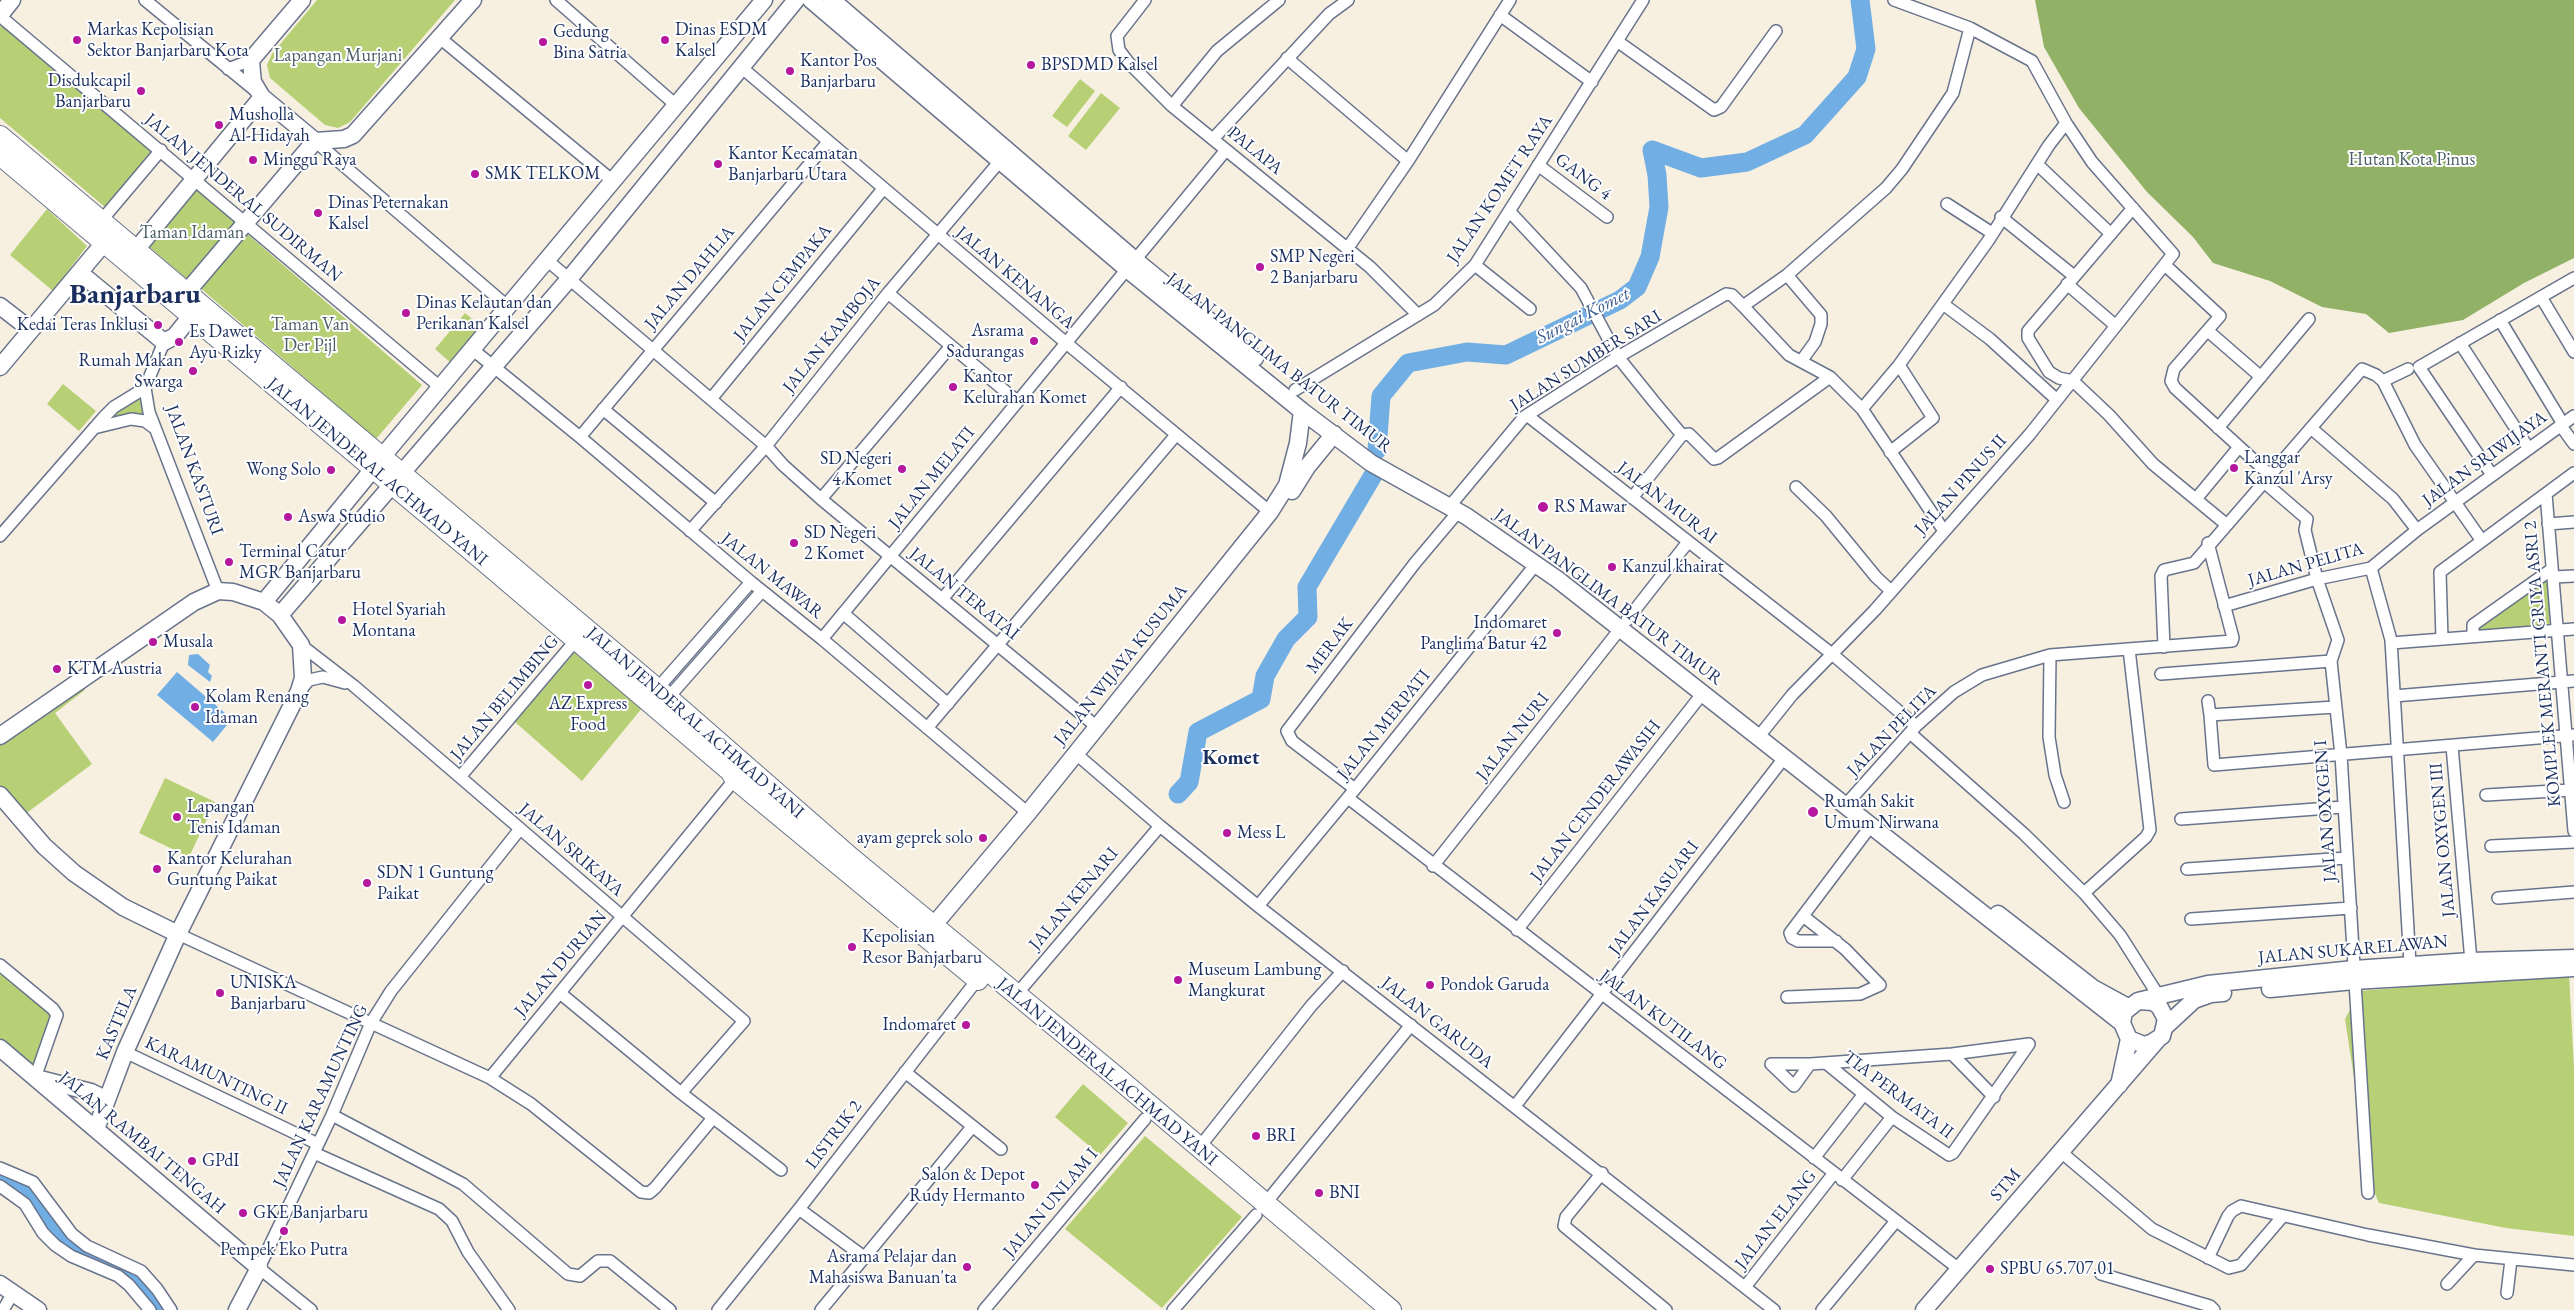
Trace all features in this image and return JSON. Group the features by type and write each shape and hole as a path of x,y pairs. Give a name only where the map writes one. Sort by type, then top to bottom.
{"highway":[{"name":"JALAN JENDERAL ACHMAD YANI","path":"3,149 101,221 186,293 576,640 845,862 977,980 1070,1048 1121,1091 1198,1149 1260,1210 1373,1310"},
{"name":"JALAN JENDERAL ACHMAD YANI","path":"3,149 104,243 192,316 378,463"},
{"name":"JALAN JENDERAL ACHMAD YANI","path":"396,479 662,693 735,770"},
{"name":"JALAN JENDERAL ACHMAD YANI","path":"845,862 936,928 1016,995 1070,1048"},
{"name":"JALAN JENDERAL ACHMAD YANI","path":"1121,1091 1145,1119 1391,1310"}],"street":[{"path":"0,16 12,0"},
{"path":"145,0 315,141 507,306"},
{"path":"228,69 251,60 302,0"},
{"path":"186,293 315,141 344,139 353,136 472,0"},
{"path":"556,0 677,106"},
{"path":"264,602 507,306 548,261 764,0"},
{"path":"280,615 569,279 796,0"},
{"name":"JALAN PANGLIMA BATUR TIMUR","path":"811,0 898,64"},
{"name":"JALAN PANGLIMA BATUR TIMUR","path":"832,0 898,64 1302,410 1371,463 1456,507 1492,523 1548,560 1623,625 1679,669 1764,730 1850,800 2094,988 2133,1004"},
{"path":"1172,106 1217,51 1279,0"},
{"path":"1212,139 1329,14 1348,0"},
{"path":"1347,249 1408,161 1510,0"},
{"name":"JALAN KOMET RAYA","path":"1295,390 1434,305 1475,265 1643,0"},
{"path":"1894,0 1970,28 2032,61 2066,123 2092,162 2133,208 2027,333 2049,372 2058,378 2073,381 2109,415 2153,464 2227,525"},
{"name":"PALAPA","path":"1142,1 1117,36 1119,50 1172,106 1370,267 1418,315"},
{"path":"1500,15 1592,82"},
{"name":"JALAN JENDERAL SUDIRMAN","path":"0,16 440,387"},
{"path":"1944,531 1862,408 1830,376 1789,355 1743,306 1787,276 1886,188 1902,169 1953,93 1970,28"},
{"path":"1616,40 1710,108 1718,109 1776,31"},
{"path":"440,38 614,182"},
{"path":"1287,58 1408,161"},
{"path":"251,60 253,82 262,97"},
{"name":"JALAN KENANGA","path":"740,67 1065,342 1270,512"},
{"name":"JALAN PANGLIMA BATUR TIMUR","path":"931,92 1000,161 1030,179"},
{"path":"136,251 262,97"},
{"path":"1862,408 1899,365 1943,304 2038,165 2049,145 2066,123"},
{"name":"JALAN DAHLIA","path":"580,437 828,142"},
{"path":"101,221 161,150"},
{"name":"JALAN MELATI","path":"822,639 1065,342 1226,150"},
{"name":"JALAN KAMBOJA","path":"690,531 766,446 888,293 1000,161"},
{"name":"GANG 4","path":"1538,165 1607,217"},
{"path":"2038,165 2111,234"},
{"name":"JALAN CEMPAKA","path":"711,399 883,188"},
{"path":"1947,204 1992,233"},
{"name":"JALAN PINUS II","path":"1764,730 1792,695 1891,591 2030,434 2173,255 2133,208"},
{"path":"1510,212 1586,295 1618,357 1682,435"},
{"path":"2002,217 2071,280 2116,326"},
{"path":"0,367 104,243"},
{"name":"JALAN TERATAI","path":"548,261 766,446 783,465 821,499 944,598 1097,727"},
{"name":"JALAN PANGLIMA BATUR TIMUR","path":"1131,264 1372,450 1623,625"},
{"path":"1475,265 1530,309"},
{"path":"2165,265 2220,316 2174,369 2171,381 2175,388 2240,447 2267,479 2307,519 2305,530 2317,579"},
{"path":"80,273 164,342"},
{"path":"1787,276 1821,315 1821,324 1815,342 1802,360"},
{"path":"2383,381 2413,368 2460,343 2574,278"},
{"path":"888,293 1017,401"},
{"name":"JALAN SUMBER SARI","path":"1456,507 1520,421 1618,357 1696,314 1723,295 1732,295 1743,306"},
{"path":"2541,297 2574,352"},
{"path":"1943,304 1990,339 2057,400"},
{"path":"0,306 31,330"},
{"path":"0,536 114,407 145,388 164,342 175,336 192,316"},
{"path":"2218,428 2309,319"},
{"path":"2500,320 2574,444"},
{"path":"2208,331 2261,377"},
{"path":"2460,343 2529,449"},
{"path":"821,499 951,346"},
{"name":"JALAN MAWAR","path":"472,349 580,437 1028,813"},
{"path":"1890,452 1933,418 1899,365"},
{"path":"2413,368 2492,475"},
{"path":"2164,646 2161,576 2164,570 2194,563 2208,544 2227,525 2362,369 2376,375 2383,381 2416,445 2482,541"},
{"path":"1632,498 1682,435 1689,434 1714,459 1717,459 1830,376"},
{"path":"944,598 1121,387"},
{"name":"JALAN KASTURI","path":"145,388 153,427 218,591"},
{"path":"603,409 716,503"},
{"name":"JALAN WIJAYA KUSUMA","path":"936,928 1082,758 1270,512 1287,486 1298,444 1302,410"},
{"name":"JALAN MURAI","path":"1528,416 1832,654 2024,834 2084,894 2120,935 2158,996"},
{"name":"JALAN SRIWIJAYA","path":"2417,530 2574,416"},
{"path":"94,428 131,418 145,421 153,427"},
{"path":"2311,428 2393,499 2417,530"},
{"name":"JALAN WIJAYA KUSUMA","path":"984,872 1028,813 1097,727 1276,517 1307,467 1334,434"},
{"path":"927,728 1000,645 1176,435"},
{"path":"2196,499 2240,447"},
{"path":"2442,639 2440,572 2574,473"},
{"path":"1796,487 1826,516 1876,577 1891,591"},
{"name":"KOMPLEK MERANTI GRIYA ASRI 2","path":"2546,494 2562,682 2570,735 2570,790 2574,830"},
{"name":"MERAK","path":"1352,794 1292,741 1288,731 1456,507"},
{"path":"2548,524 2574,522"},
{"name":"JALAN PELITA","path":"1850,800 1913,729 1967,683 1988,673 2050,655 2232,641 2233,638 2224,606 2317,579 2371,568 2417,530"},
{"name":"JALAN NURI","path":"1433,866 1688,542"},
{"path":"2208,544 2224,606"},
{"name":"JALAN MERPATI","path":"1258,906 1352,794 1536,564"},
{"path":"2371,568 2391,642 2410,964"},
{"path":"2473,636 2474,624 2553,573 2574,576"},
{"name":"JALAN OXYGEN I","path":"2317,579 2338,640 2331,661 2341,755 2368,1193"},
{"path":"662,693 751,582"},
{"path":"0,736 194,602 218,591 233,592 264,602 280,615 301,645"},
{"path":"662,693 762,591"},
{"path":"844,613 948,704"},
{"path":"2391,642 2574,629"},
{"name":"JALAN BELIMBING","path":"460,778 576,640"},
{"name":"JALAN SRIKAYA","path":"301,645 354,686 744,1022 681,1093"},
{"name":"KASTELA","path":"96,1129 125,1052 178,934 298,690 303,678 301,645"},
{"path":"2084,894 2146,836 2150,830 2130,649"},
{"path":"2050,655 2049,738 2055,775 2064,802"},
{"path":"2161,674 2331,661"},
{"name":"JALAN PANGLIMA BATUR TIMUR","path":"1679,669 1702,694 2122,1024"},
{"path":"298,690 310,680 323,677 354,686"},
{"path":"2394,696 2574,681"},
{"name":"JALAN CENDERAWASIH","path":"1517,930 1702,694"},
{"path":"2208,701 2215,766 2570,735"},
{"path":"2210,715 2335,707"},
{"name":"JALAN OXYGEN III","path":"2452,746 2471,961"},
{"name":"JALAN GARUDA","path":"1082,758 1160,826 1258,906 1602,1173 1774,1310"},
{"name":"JALAN KASUARI","path":"1515,1106 1602,996 1784,758"},
{"name":"JALAN DURIAN","path":"490,1078 623,917 735,770"},
{"path":"2486,795 2570,790"},
{"name":"JALAN KUTILANG","path":"1352,794 1433,866 1959,1269"},
{"path":"0,795 44,846 74,873 123,907 490,1078 531,1104 641,1192 649,1193 655,1188 713,1118"},
{"path":"2181,819 2343,807"},
{"name":"JALAN KENARI","path":"1016,995 1160,826"},
{"path":"1836,941 1794,940 1790,933 1870,826"},
{"name":"JALAN KARAMUNTING","path":"259,1268 332,1115 371,1023 391,991 520,829"},
{"path":"2491,846 2574,842"},
{"path":"2187,869 2347,858"},
{"path":"2498,898 2574,892"},
{"path":"2191,919 2351,908"},
{"path":"1787,997 1860,994 1880,985 1836,941 1803,916"},
{"name":"JALAN SUKARELAWAN","path":"2119,1087 2162,1033 2194,1000 2212,994 2354,975 2410,964 2574,958"},
{"path":"0,964 53,1009 57,1015 35,1078 91,1092 107,1100"},
{"name":"JALAN SUKARELAWAN","path":"2133,1004 2208,984 2354,975 2574,968"},
{"path":"1198,1149 1312,1006 1343,972"},
{"name":"LISTRIK 2","path":"718,1310 977,980"},
{"path":"560,994 681,1093 781,1170"},
{"path":"2119,1087 2129,1039 2122,1024 2133,1004 2153,1002 2159,1006 2163,1012 2162,1033 2144,1045 2129,1039"},
{"path":"1173,1310 1260,1210 1410,1025"},
{"path":"1810,1064 1952,1054 2029,1044 1994,1097 1952,1054"},
{"name":"JALAN RAMBAI TENGAH","path":"0,1048 259,1268"},
{"name":"KARAMUNTING II","path":"125,1052 439,1209 452,1221 468,1252 509,1310"},
{"name":"TIA PERMATA II","path":"1826,1063 1892,1117 1948,1155 1953,1153 1994,1097"},
{"path":"905,1072 1001,1149"},
{"name":"STM","path":"1924,1310 2119,1087"},
{"path":"1814,1158 1864,1094"},
{"path":"332,1115 463,1184 568,1274 580,1276 598,1261 610,1261 670,1310"},
{"name":"JALAN ELANG","path":"1745,1288 1838,1176 1892,1117"},
{"name":"JALAN UNLAM I","path":"984,1310 1145,1119"},
{"path":"821,1310 972,1126"},
{"path":"2061,1152 2152,1229 2229,1268 2237,1267 2283,1216"},
{"path":"0,1168 33,1182 72,1234 87,1246 141,1271 157,1289 171,1310"},
{"path":"1602,1173 1566,1218 1564,1226 1666,1310"},
{"path":"0,1186 25,1204 43,1233 55,1246 71,1256 118,1276 129,1285 150,1310"},
{"path":"2208,1258 2228,1216 2236,1208 2246,1206 2283,1216 2474,1256 2574,1265"},
{"path":"799,1209 864,1258"},
{"path":"1822,1310 1896,1221"},
{"path":"2447,1284 2474,1256"},
{"path":"2507,1293 2511,1260"},
{"path":"237,1310 259,1268 311,1310"},
{"path":"2100,1274 2210,1306 2214,1310"},
{"path":"3,1310 7,1288 38,1310"}],"green space":[{"name":"Lapangan Murjani","path":"317,0 455,0 350,122 338,128 325,125 270,78 267,65 272,54"},
{"name":"Hutan Kota Pinus","path":"2035,0 2574,0 2574,258 2524,283 2463,320 2389,333 2366,314 2322,307 2270,281 2213,263 2193,237 2147,192 2079,108 2044,47"},
{"path":"2,24 153,151 106,208 0,118 0,27"},
{"path":"1080,79 1095,91 1067,127 1052,116"},
{"path":"1101,93 1120,108 1086,150 1068,136"},
{"name":"Taman Idaman","path":"196,187 237,222 188,280 146,244"},
{"path":"47,209 87,246 53,291 10,255"},
{"name":"Taman Van Der Pijl","path":"245,232 422,385 376,439 198,286"},
{"path":"465,313 483,328 452,364 435,349"},
{"path":"63,384 96,411 79,431 47,404"},
{"path":"139,396 144,417 107,422 108,418"},
{"path":"2547,577 2550,627 2473,631"},
{"path":"575,652 643,707 582,781 515,722"},
{"path":"80,682 85,690 55,713 92,764 24,815 0,785 0,740"},
{"name":"Lapangan Tenis Idaman","path":"165,778 215,802 189,857 139,833"},
{"path":"0,969 45,1007 53,1022 31,1070 0,1044"},
{"path":"2569,974 2574,1068 2574,1236 2506,1228 2379,1203 2370,1182 2345,1019 2360,991"},
{"path":"1083,1084 1128,1123 1100,1155 1055,1117"},
{"path":"1145,1136 1242,1217 1162,1308 1065,1229"}],"water":[{"path":"198,654 210,665 208,672 212,676 210,682 188,665 189,655"},
{"name":"Kolam Renang Idaman","path":"177,672 232,719 213,742 157,695"}],"waterway":[{"name":"Sungai Komet","path":"1377,450 1381,396 1408,363 1467,352 1506,355 1620,300 1637,287 1650,257 1659,207 1657,175 1652,150 1701,168 1747,162 1805,135 1857,77 1866,49 1860,0"},
{"name":"Sungai Komet","path":"1178,794 1189,782 1198,732 1261,699 1265,676 1286,639 1308,617 1307,587 1375,472"},
{"path":"0,1174 16,1183 44,1220 70,1243 120,1267 136,1280 157,1310"}],"place":[{"name":"Markas Kepolisian Sektor Banjarbaru Kota","path":"77,40"},
{"name":"Dinas ESDM Kalsel","path":"665,40"},
{"name":"Gedung Bina Satria","path":"543,42"},
{"name":"BPSDMD Kalsel","path":"1031,65"},
{"name":"Kantor Pos Banjarbaru","path":"790,71"},
{"name":"Disdukcapil Banjarbaru","path":"141,91"},
{"name":"Musholla Al-Hidayah","path":"219,125"},
{"name":"Minggu Raya","path":"253,160"},
{"name":"Kantor Kecamatan Banjarbaru Utara","path":"718,164"},
{"name":"SMK TELKOM","path":"475,174"},
{"name":"Dinas Peternakan Kalsel","path":"318,213"},
{"name":"SMP Negeri 2 Banjarbaru","path":"1260,267"},
{"name":"Dinas Kelautan dan Perikanan Kalsel","path":"406,313"},
{"name":"Kedai Teras Inklusi","path":"158,325"},
{"name":"Asrama Sadurangas","path":"1034,341"},
{"name":"Es Dawet Ayu Rizky","path":"179,342"},
{"name":"Rumah Makan Swarga","path":"193,371"},
{"name":"Kantor Kelurahan Komet","path":"953,387"},
{"name":"Langgar Kanzul 'Arsy","path":"2234,468"},
{"name":"SD Negeri 4 Komet","path":"902,469"},
{"name":"Wong Solo","path":"331,470"},
{"name":"RS Mawar","path":"1543,507"},
{"name":"Aswa Studio","path":"288,517"},
{"name":"SD Negeri 2 Komet","path":"794,543"},
{"name":"Terminal Catur MGR Banjarbaru","path":"229,562"},
{"name":"Kanzul khairat","path":"1612,567"},
{"name":"Hotel Syariah Montana","path":"342,620"},
{"name":"Indomaret Panglima Batur 42","path":"1557,633"},
{"name":"Musala","path":"153,642"},
{"name":"KTM Austria","path":"57,669"},
{"name":"AZ Express Food","path":"588,685"},
{"name":"Kolam Renang Idaman","path":"195,707"},
{"name":"Rumah Sakit Umum Nirwana","path":"1813,812"},
{"name":"Lapangan Tenis Idaman","path":"177,817"},
{"name":"Mess L","path":"1227,833"},
{"name":"ayam geprek solo","path":"983,838"},
{"name":"Kantor Kelurahan Guntung Paikat","path":"157,869"},
{"name":"SDN 1 Guntung Paikat","path":"367,883"},
{"name":"Kepolisian Resor Banjarbaru","path":"852,947"},
{"name":"Museum Lambung Mangkurat","path":"1178,980"},
{"name":"Pondok Garuda","path":"1430,985"},
{"name":"UNISKA Banjarbaru","path":"220,993"},
{"name":"Indomaret","path":"966,1025"},
{"name":"BRI","path":"1256,1136"},
{"name":"GPdI","path":"192,1161"},
{"name":"Salon & Depot Rudy Hermanto","path":"1035,1185"},
{"name":"BNI","path":"1319,1193"},
{"name":"GKE Banjarbaru","path":"243,1213"},
{"name":"Pempek Eko Putra","path":"284,1231"},
{"name":"Asrama Pelajar dan Mahasiswa Banuan'ta","path":"967,1267"},
{"name":"SPBU 65.707.01","path":"1990,1269"}],"district":[{"name":"Banjarbaru","path":"135,295"},
{"name":"Komet","path":"1231,759"}]}
